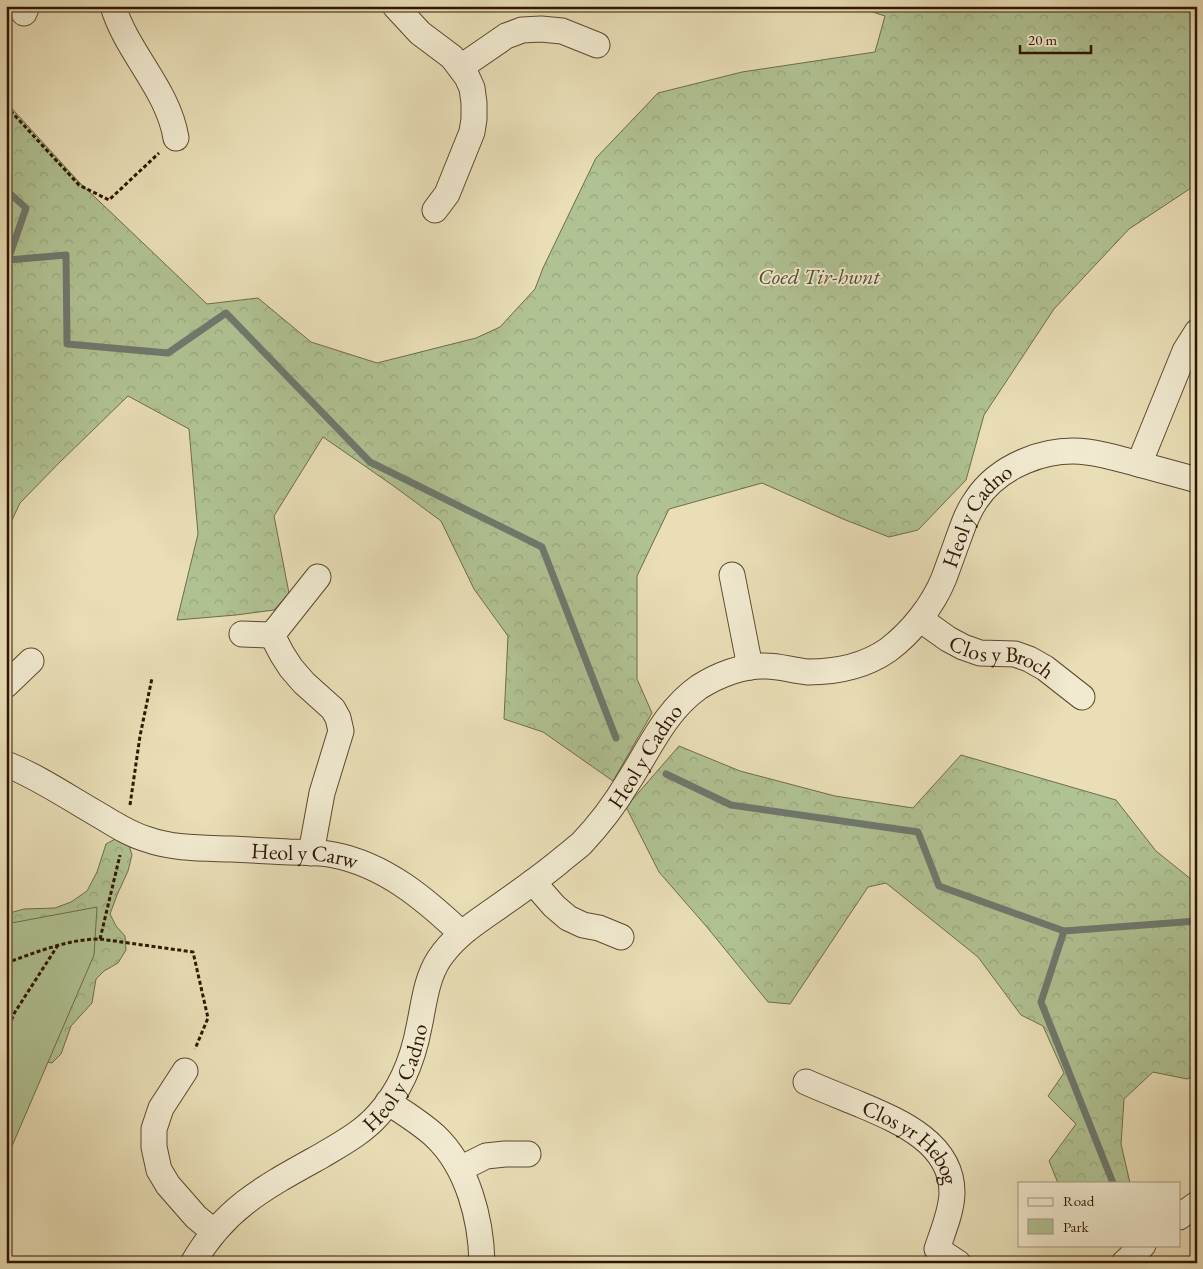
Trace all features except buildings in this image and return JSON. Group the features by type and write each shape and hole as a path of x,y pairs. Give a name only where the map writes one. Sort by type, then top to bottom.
{"street":[{"path":"113,6 124,32 156,86 173,124 176,138"},
{"path":"395,6 420,33 452,57 467,77 472,88 474,103 472,132 447,194 435,210"},
{"path":"461,68 506,36 522,30 562,31 597,45"},
{"path":"1139,464 1185,351 1197,332"},
{"name":"Heol y Cadno","path":"193,1263 214,1231 242,1204 258,1192 351,1138 366,1128 379,1114 396,1090 408,1068 415,1047 427,990 438,961 461,933 533,882 579,846 600,822 627,784 669,715 701,686 730,672 750,667 765,666 806,672 851,667 872,660 888,650 905,636 931,602 943,580 966,517 977,498 991,483 1008,470 1027,460 1047,453 1068,451 1096,453 1197,480"},
{"path":"732,575 750,667"},
{"path":"272,636 318,577"},
{"name":"Clos y Broch","path":"920,618 963,647 980,653 1015,654 1029,659 1046,668 1082,698"},
{"path":"242,634 272,636"},
{"path":"272,636 291,668 304,684 333,708 341,731 322,793 312,853"},
{"path":"6,685 31,661"},
{"name":"Heol y Carw","path":"6,764 40,781 126,831 161,844 182,847 333,855 369,866 412,890 461,933"},
{"path":"533,882 554,906 568,918 583,926 599,928 621,937"},
{"path":"185,1071 161,1108 154,1128 154,1147 159,1170 168,1185 196,1217 214,1231"},
{"name":"Clos yr Hebog","path":"806,1082 890,1117 924,1138 936,1150 950,1176 952,1192 950,1208 937,1249 958,1263"},
{"path":"388,1102 436,1137 460,1168 477,1217 482,1243 482,1263"},
{"path":"460,1168 486,1156 528,1154"},
{"path":"1180,1216 1197,1204"},
{"path":"1124,1263 1142,1246"}],"path":[{"path":"6,106 79,185 110,200 176,138"},
{"path":"100,939 126,831 140,736 152,678"},
{"path":"6,964 58,945 87,939 100,939 192,952 208,1018 185,1071"},
{"path":"6,1032 15,1012 58,945"}],"green space":[{"name":"Coed Tir-hwnt","path":"854,6 1197,6 1197,184 1129,229 1054,309 984,415 966,480 918,530 889,537 762,483 669,509 637,576 637,679 652,713 613,781 543,732 504,719 508,636 474,589 441,521 323,437 274,516 289,593 274,610 177,620 198,534 189,429 128,396 20,503 6,533 6,102 79,182 207,304 258,298 311,342 377,363 476,338 500,327 535,289 543,268 596,158 658,93 742,72 875,52 885,16"},
{"path":"679,746 740,771 835,796 913,808 961,755 1116,800 1156,851 1197,884 1197,1075 1187,1079 1153,1072 1124,1099 1121,1144 1130,1182 1058,1182 1049,1161 1076,1124 1048,1096 1064,1073 1043,1026 1021,1015 978,957 886,883 868,887 790,1004 768,1002 659,872 626,807"},
{"path":"117,838 128,842 132,855 128,871 110,914 116,926 125,936 126,950 118,963 104,971 96,979 92,1003 71,1026 61,1054 52,1063 42,1061 6,950 6,914 24,909 55,908 71,902 87,891 97,872 106,844"},
{"path":"97,907 94,955 6,1160 6,924"}],"waterway":[{"path":"6,190 26,208 8,260 66,255 67,344 168,353 226,313 370,462 542,547 616,738"},
{"path":"666,774 731,805 918,832 939,886 1064,931 1197,921"},
{"path":"1064,931 1041,1002 1113,1182"}]}
